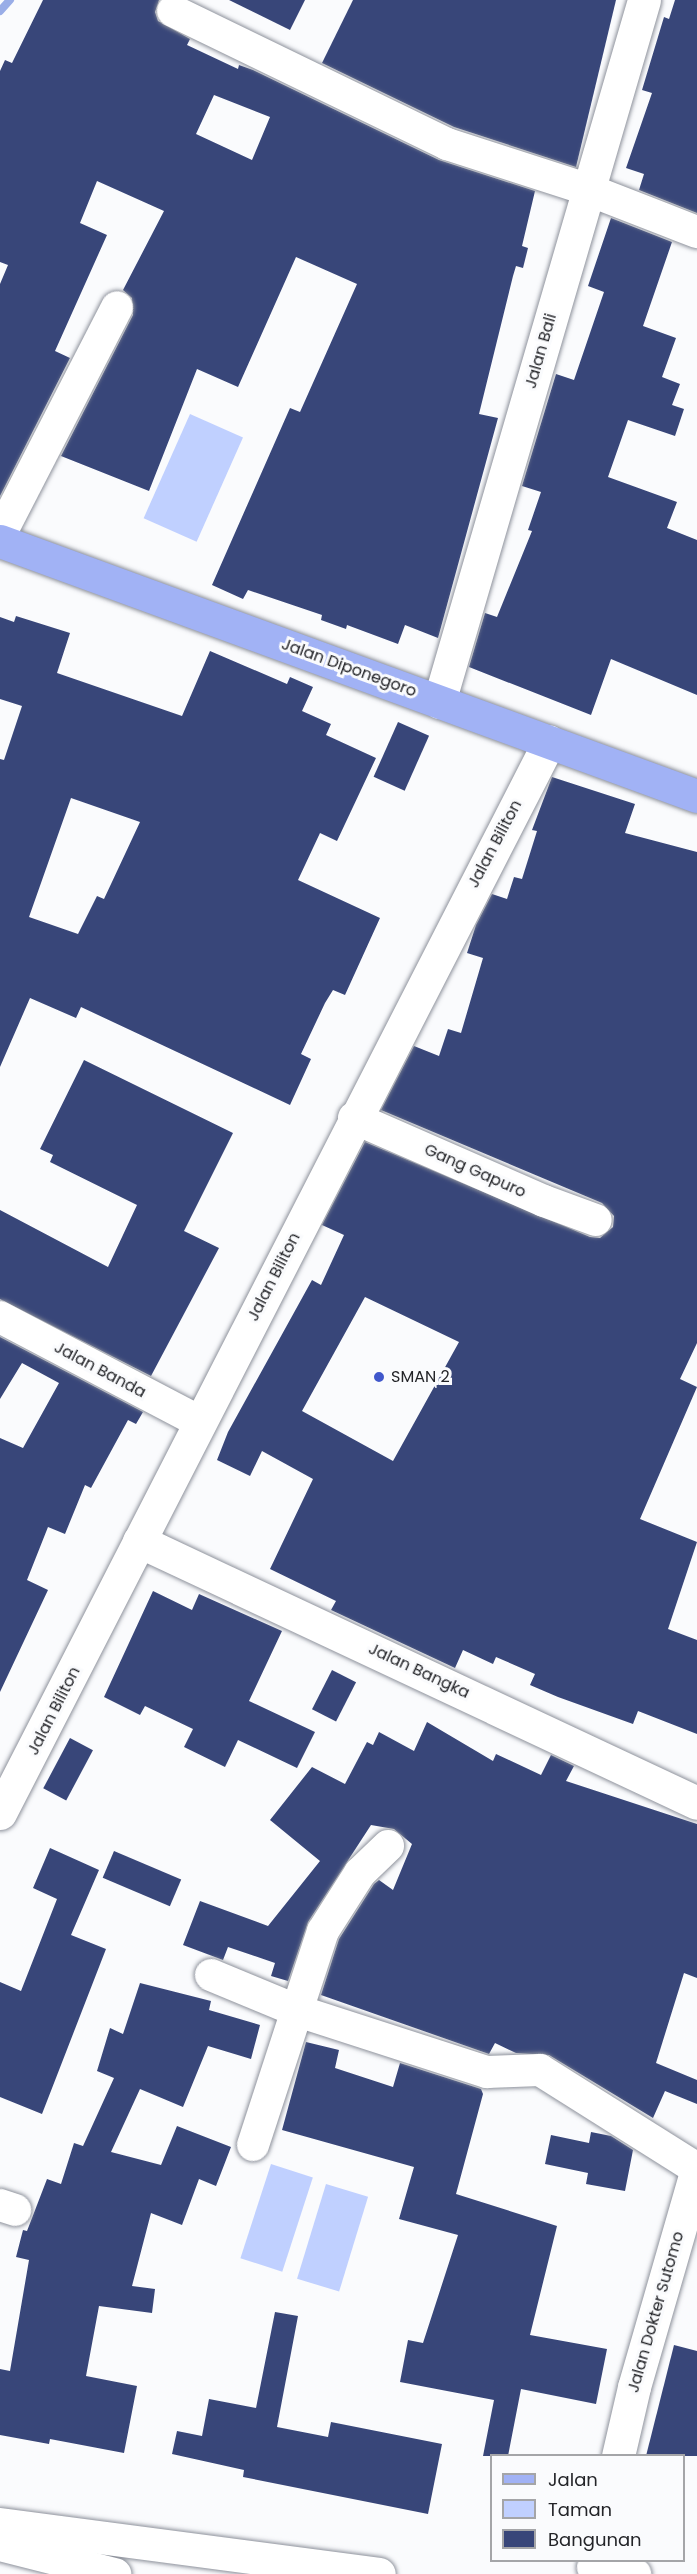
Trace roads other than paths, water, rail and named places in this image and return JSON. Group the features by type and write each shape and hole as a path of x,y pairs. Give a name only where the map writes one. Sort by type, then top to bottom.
{"main road":[{"name":"Jalan Diponegoro","path":"0,541 697,796"}],"street":[{"name":"Jalan Bali","path":"439,702 644,0"},
{"path":"173,11 447,144 589,190 697,232"},
{"path":"0,535 117,307"},
{"name":"Jalan Biliton","path":"0,1813 549,741"},
{"name":"Gang Gapuro","path":"354,1118 543,1201 596,1220"},
{"name":"Jalan Banda","path":"0,1317 200,1422"},
{"name":"Jalan Bangka","path":"139,1541 697,1803"},
{"path":"253,2145 322,1931 360,1873 388,1846"},
{"path":"211,1975 298,2011 487,2072 540,2070 697,2169"},
{"name":"Jalan Dokter Sutomo","path":"618,2454 634,2386 697,2169"},
{"path":"0,2524 378,2574"},
{"path":"0,2545 115,2574"},
{"path":"589,2569 634,2574"}],"waterway":[{"path":"0,11 10,0"}],"place":[{"name":"SMAN 2","path":"379,1377"}]}
